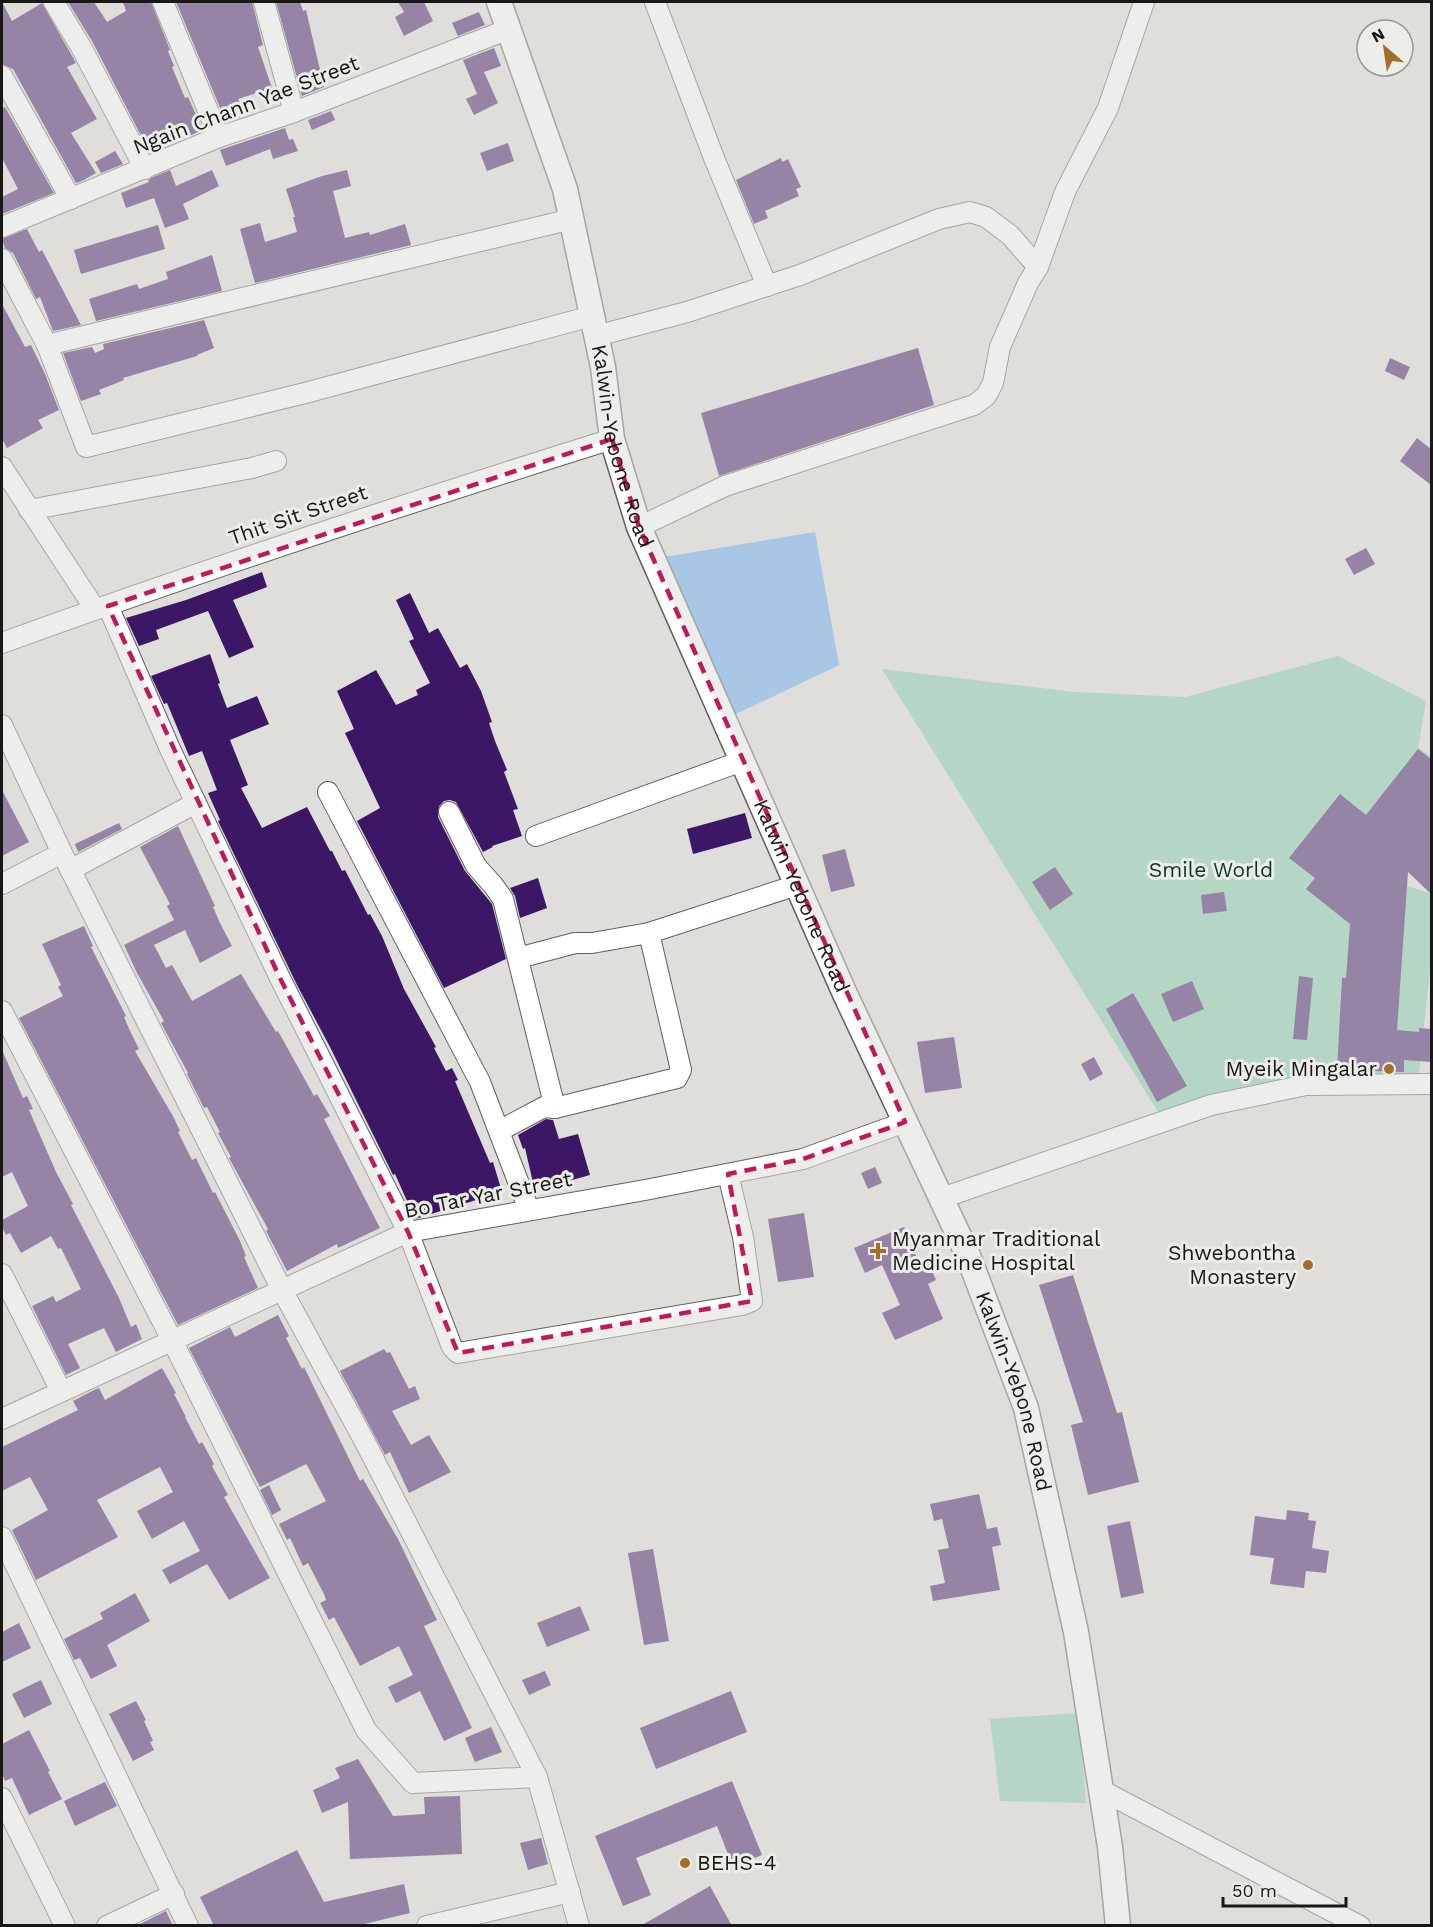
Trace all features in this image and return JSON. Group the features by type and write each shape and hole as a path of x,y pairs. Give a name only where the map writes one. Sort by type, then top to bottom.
{"street":[{"path":"54,2 81,47 145,169"},
{"path":"163,2 219,137"},
{"path":"264,2 294,112"},
{"name":"Kalwin-Yebone Road","path":"498,2 565,189 603,367 612,439 639,527 845,994 967,1253 1026,1408 1076,1632 1110,1847 1118,1926"},
{"path":"656,2 714,158 767,286"},
{"path":"639,527 725,486 974,405 986,396 993,383 1000,347 1028,283 1038,267 1065,192 1108,108 1144,2"},
{"name":"Ngain Chann Yae Street","path":"2,227 219,137 294,112 509,29"},
{"path":"2,76 71,199"},
{"path":"2,259 47,345 86,447 316,390 594,326 687,312 800,275 939,219 970,212 986,218 1010,235 1038,267"},
{"path":"47,345 572,219"},
{"name":"Thit Sit Street","path":"2,643 401,506 612,439"},
{"path":"29,510 252,468 276,461"},
{"path":"2,467 29,510 102,607 279,976 408,1232 452,1347 458,1353 742,1305 752,1301 743,1237 728,1173"},
{"path":"2,725 66,862 282,1290 365,1443 537,1777 579,1926"},
{"path":"536,836 742,761"},
{"path":"328,792 480,1082 529,1210"},
{"path":"2,884 66,862 196,803"},
{"path":"449,812 476,866 503,899 555,1108"},
{"path":"518,958 575,943 592,943 649,933 797,885"},
{"path":"499,1131 544,1107 555,1108 676,1078 681,1070 649,933"},
{"path":"2,1011 172,1340 366,1730 413,1783 537,1777"},
{"path":"942,1198 1211,1105 1306,1085 1431,1084"},
{"name":"Bo Tar Yar Street","path":"2,1419 408,1232 803,1159 906,1122"},
{"path":"2,1275 61,1391"},
{"path":"2,1537 189,1926"},
{"path":"1101,1790 1360,1926"},
{"path":"2,1798 64,1926"},
{"path":"427,1926 570,1892"},
{"path":"107,1926 174,1894"}],"highlighted area":[{"path":"612,439 639,527 905,1122 803,1159 728,1174 752,1301 458,1353 408,1232 279,976 108,606"}],"green space":[{"name":"Smile World","path":"1338,656 1426,701 1418,748 1431,756 1431,824 1385,878 1431,894 1431,961 1418,1081 1282,1088 1160,1115 882,669 1075,692 1185,697"},
{"path":"1079,1713 1086,1803 1000,1801 990,1719"}],"water":[{"path":"815,532 839,665 734,715 664,557"}],"building":[{"path":"2,2 12,21 42,3 76,63 67,67 97,119 71,133 96,173 82,181 76,183 13,69 2,64"},
{"path":"68,2 94,2 107,22 126,11 123,2 151,2 170,50 168,51 174,66 172,67 185,98 188,97 203,130 150,153 92,41"},
{"path":"176,2 252,2 263,45 258,47 272,88 238,99 246,115 226,122"},
{"path":"276,2 300,2 303,11 306,10 324,87 302,96"},
{"path":"398,2 424,2 433,21 404,36 395,17 404,12"},
{"path":"479,12 485,25 458,36 452,23"},
{"path":"494,48 501,66 484,72 498,103 474,115 466,99 477,94 463,60"},
{"path":"5,107 54,193 2,214 2,197 18,189 2,158 2,109"},
{"path":"331,111 335,120 312,130 308,120"},
{"path":"285,128 289,140 293,139 298,151 273,159 270,149 226,166 220,150"},
{"path":"508,143 514,161 487,171 480,153"},
{"path":"115,151 123,164 101,173 95,162"},
{"path":"781,158 782,162 788,159 801,187 796,189 799,196 765,211 768,218 754,224 736,180"},
{"path":"170,170 176,186 212,170 219,186 183,204 189,219 165,228 154,198 126,208 121,193 149,182 148,180 153,177"},
{"path":"347,170 351,186 333,191 345,238 369,232 370,235 405,224 411,245 255,283 240,229 260,223 265,242 297,232 286,189"},
{"path":"158,225 165,249 81,274 74,250"},
{"path":"27,229 39,252 42,250 81,325 53,331 40,297 36,299 13,253 5,248 2,239"},
{"path":"212,255 222,291 96,321 89,299 137,284 139,289 168,279 166,272"},
{"path":"2,304 25,347 31,345 59,410 38,420 43,428 7,448 2,439"},
{"path":"204,320 214,348 197,356 123,378 124,380 99,390 101,394 81,401 63,353 92,347 95,353 104,349 103,344"},
{"path":"918,348 934,405 719,476 701,413"},
{"path":"1390,358 1410,367 1404,380 1385,371"},
{"path":"1417,438 1431,449 1431,485 1400,461"},
{"path":"1366,548 1375,564 1354,575 1345,559"},
{"path":"262,572 267,587 233,600 254,647 229,658 208,611 156,630 159,639 139,646 126,618 186,600"},
{"path":"410,593 429,633 438,628 460,668 467,664 481,691 492,722 489,723 507,770 504,772 518,809 513,810 522,836 492,846 483,852 456,802 444,801 439,806 438,817 465,871 492,904 506,959 444,988 357,821 380,808 345,733 354,729 337,691 376,670 396,705 418,695 416,690 430,683 409,641 414,639 396,600"},
{"path":"210,654 227,708 257,696 269,724 230,740 248,785 241,788 262,828 307,807 330,851 342,871 345,870 368,915 370,914 382,936 404,989 436,1047 434,1048 446,1071 452,1068 458,1080 455,1081 490,1163 493,1162 502,1192 415,1219 395,1174 393,1175 297,985 218,821 220,820 208,793 217,790 202,751 189,756 167,703 164,704 151,676"},
{"path":"1418,749 1431,759 1431,894 1408,872 1397,1030 1419,1032 1419,1028 1431,1029 1431,1062 1404,1060 1404,1072 1337,1070 1342,978 1346,978 1350,924 1306,889 1315,878 1289,858 1340,794 1366,815"},
{"path":"2,790 29,842 2,856"},
{"path":"745,813 752,838 693,854 687,829"},
{"path":"119,823 122,829 78,852 75,844"},
{"path":"178,826 232,946 200,963 185,930 154,945 166,968 172,965 192,1001 241,974 276,1032 278,1031 314,1096 317,1094 330,1116 324,1119 380,1228 338,1248 337,1244 287,1271 266,1231 268,1229 229,1158 231,1157 218,1133 220,1132 207,1107 204,1108 161,1023 164,1021 124,945 174,920 167,906 170,904 140,847"},
{"path":"845,849 855,886 831,892 822,855"},
{"path":"1055,867 1073,894 1050,910 1032,882"},
{"path":"538,878 547,908 520,918 515,896 510,888"},
{"path":"1224,892 1227,911 1203,914 1201,895"},
{"path":"84,926 93,946 91,947 126,1016 124,1017 139,1049 135,1051 174,1118 180,1131 178,1132 192,1160 196,1158 213,1193 215,1192 240,1241 246,1256 244,1257 258,1288 178,1325 19,1018 63,996 58,987 61,985 42,944"},
{"path":"1299,976 1313,978 1307,1040 1293,1039"},
{"path":"1192,981 1204,1009 1173,1022 1161,994"},
{"path":"1133,993 1187,1086 1157,1102 1106,1009"},
{"path":"954,1037 962,1088 925,1093 917,1042"},
{"path":"2,1050 23,1098 27,1096 33,1109 29,1110 56,1172 73,1204 71,1205 119,1298 131,1327 136,1324 142,1339 116,1352 104,1328 68,1344 80,1368 66,1375 32,1306 53,1296 56,1302 81,1289 61,1248 58,1249 51,1236 21,1253 10,1233 6,1235 2,1227 2,1220 28,1206 12,1172 2,1177"},
{"path":"1094,1057 1103,1074 1090,1081 1081,1064"},
{"path":"546,1119 553,1120 559,1139 578,1134 590,1175 534,1187 525,1148 523,1149 518,1135"},
{"path":"875,1167 882,1183 868,1189 861,1173"},
{"path":"804,1213 814,1277 778,1282 768,1219"},
{"path":"904,1227 919,1263 927,1259 936,1280 928,1284 943,1319 895,1340 882,1313 900,1305 882,1265 865,1273 854,1248"},
{"path":"1073,1275 1117,1413 1122,1412 1139,1482 1088,1495 1071,1425 1083,1422 1039,1285"},
{"path":"278,1315 289,1336 286,1338 302,1369 304,1367 360,1481 363,1479 398,1539 437,1620 424,1626 472,1728 444,1741 420,1691 396,1703 388,1687 413,1675 399,1646 360,1666 334,1617 329,1620 320,1603 326,1600 308,1563 303,1566 290,1538 287,1540 279,1524 326,1501 308,1467 306,1464 260,1487 189,1348 230,1327 235,1337"},
{"path":"384,1349 387,1353 390,1352 409,1389 415,1386 420,1399 392,1411 411,1445 429,1435 451,1472 409,1493 390,1452 385,1455 340,1371"},
{"path":"162,1368 199,1444 202,1442 214,1464 212,1466 228,1495 224,1497 270,1578 229,1600 207,1564 170,1584 162,1570 200,1551 184,1521 152,1539 137,1511 173,1492 160,1467 97,1500 118,1537 36,1580 12,1530 48,1510 30,1477 2,1491 2,1447 78,1410 73,1401 94,1390 99,1388 105,1400"},
{"path":"269,1485 281,1510 272,1515 260,1490"},
{"path":"979,1494 987,1529 997,1527 1001,1545 992,1547 1000,1590 933,1601 930,1586 945,1583 938,1550 949,1548 942,1519 934,1521 930,1504"},
{"path":"1287,1510 1309,1513 1308,1520 1316,1521 1312,1548 1329,1551 1326,1573 1306,1571 1304,1588 1270,1584 1274,1558 1250,1555 1255,1516 1286,1520"},
{"path":"1130,1521 1144,1593 1121,1598 1107,1526"},
{"path":"653,1549 669,1641 644,1645 628,1553"},
{"path":"135,1593 150,1621 107,1645 117,1666 91,1679 80,1658 74,1660 64,1639 103,1619 100,1613"},
{"path":"580,1606 590,1630 547,1647 537,1623"},
{"path":"19,1623 31,1648 2,1662 2,1632"},
{"path":"545,1671 551,1685 529,1695 522,1680"},
{"path":"41,1680 52,1704 24,1718 12,1694"},
{"path":"731,1691 747,1732 656,1769 640,1728"},
{"path":"136,1701 146,1720 144,1721 153,1741 150,1742 154,1750 133,1761 109,1714"},
{"path":"491,1727 502,1752 475,1762 465,1738"},
{"path":"29,1730 62,1799 29,1815 12,1778 5,1781 2,1773 2,1744"},
{"path":"358,1759 393,1816 425,1814 424,1797 460,1796 462,1854 350,1859 348,1802 322,1813 313,1790 340,1778 335,1768"},
{"path":"732,1781 762,1855 733,1867 717,1826 636,1858 651,1895 623,1906 595,1836"},
{"path":"105,1782 117,1806 75,1826 64,1801"},
{"path":"541,1838 548,1864 528,1870 520,1843"},
{"path":"297,1850 324,1902 404,1884 410,1913 356,1926 214,1926 200,1897"},
{"path":"710,1886 732,1926 640,1926 663,1913"},
{"path":"166,1911 173,1926 136,1926"}],"place":[{"name":"Myeik Mingalar","path":"1389,1069"},
{"name":"Myanmar Traditional Medicine Hospital","path":"878,1251"},
{"name":"Shwebontha Monastery","path":"1308,1265"},
{"name":"BEHS-4","path":"685,1863"}]}
